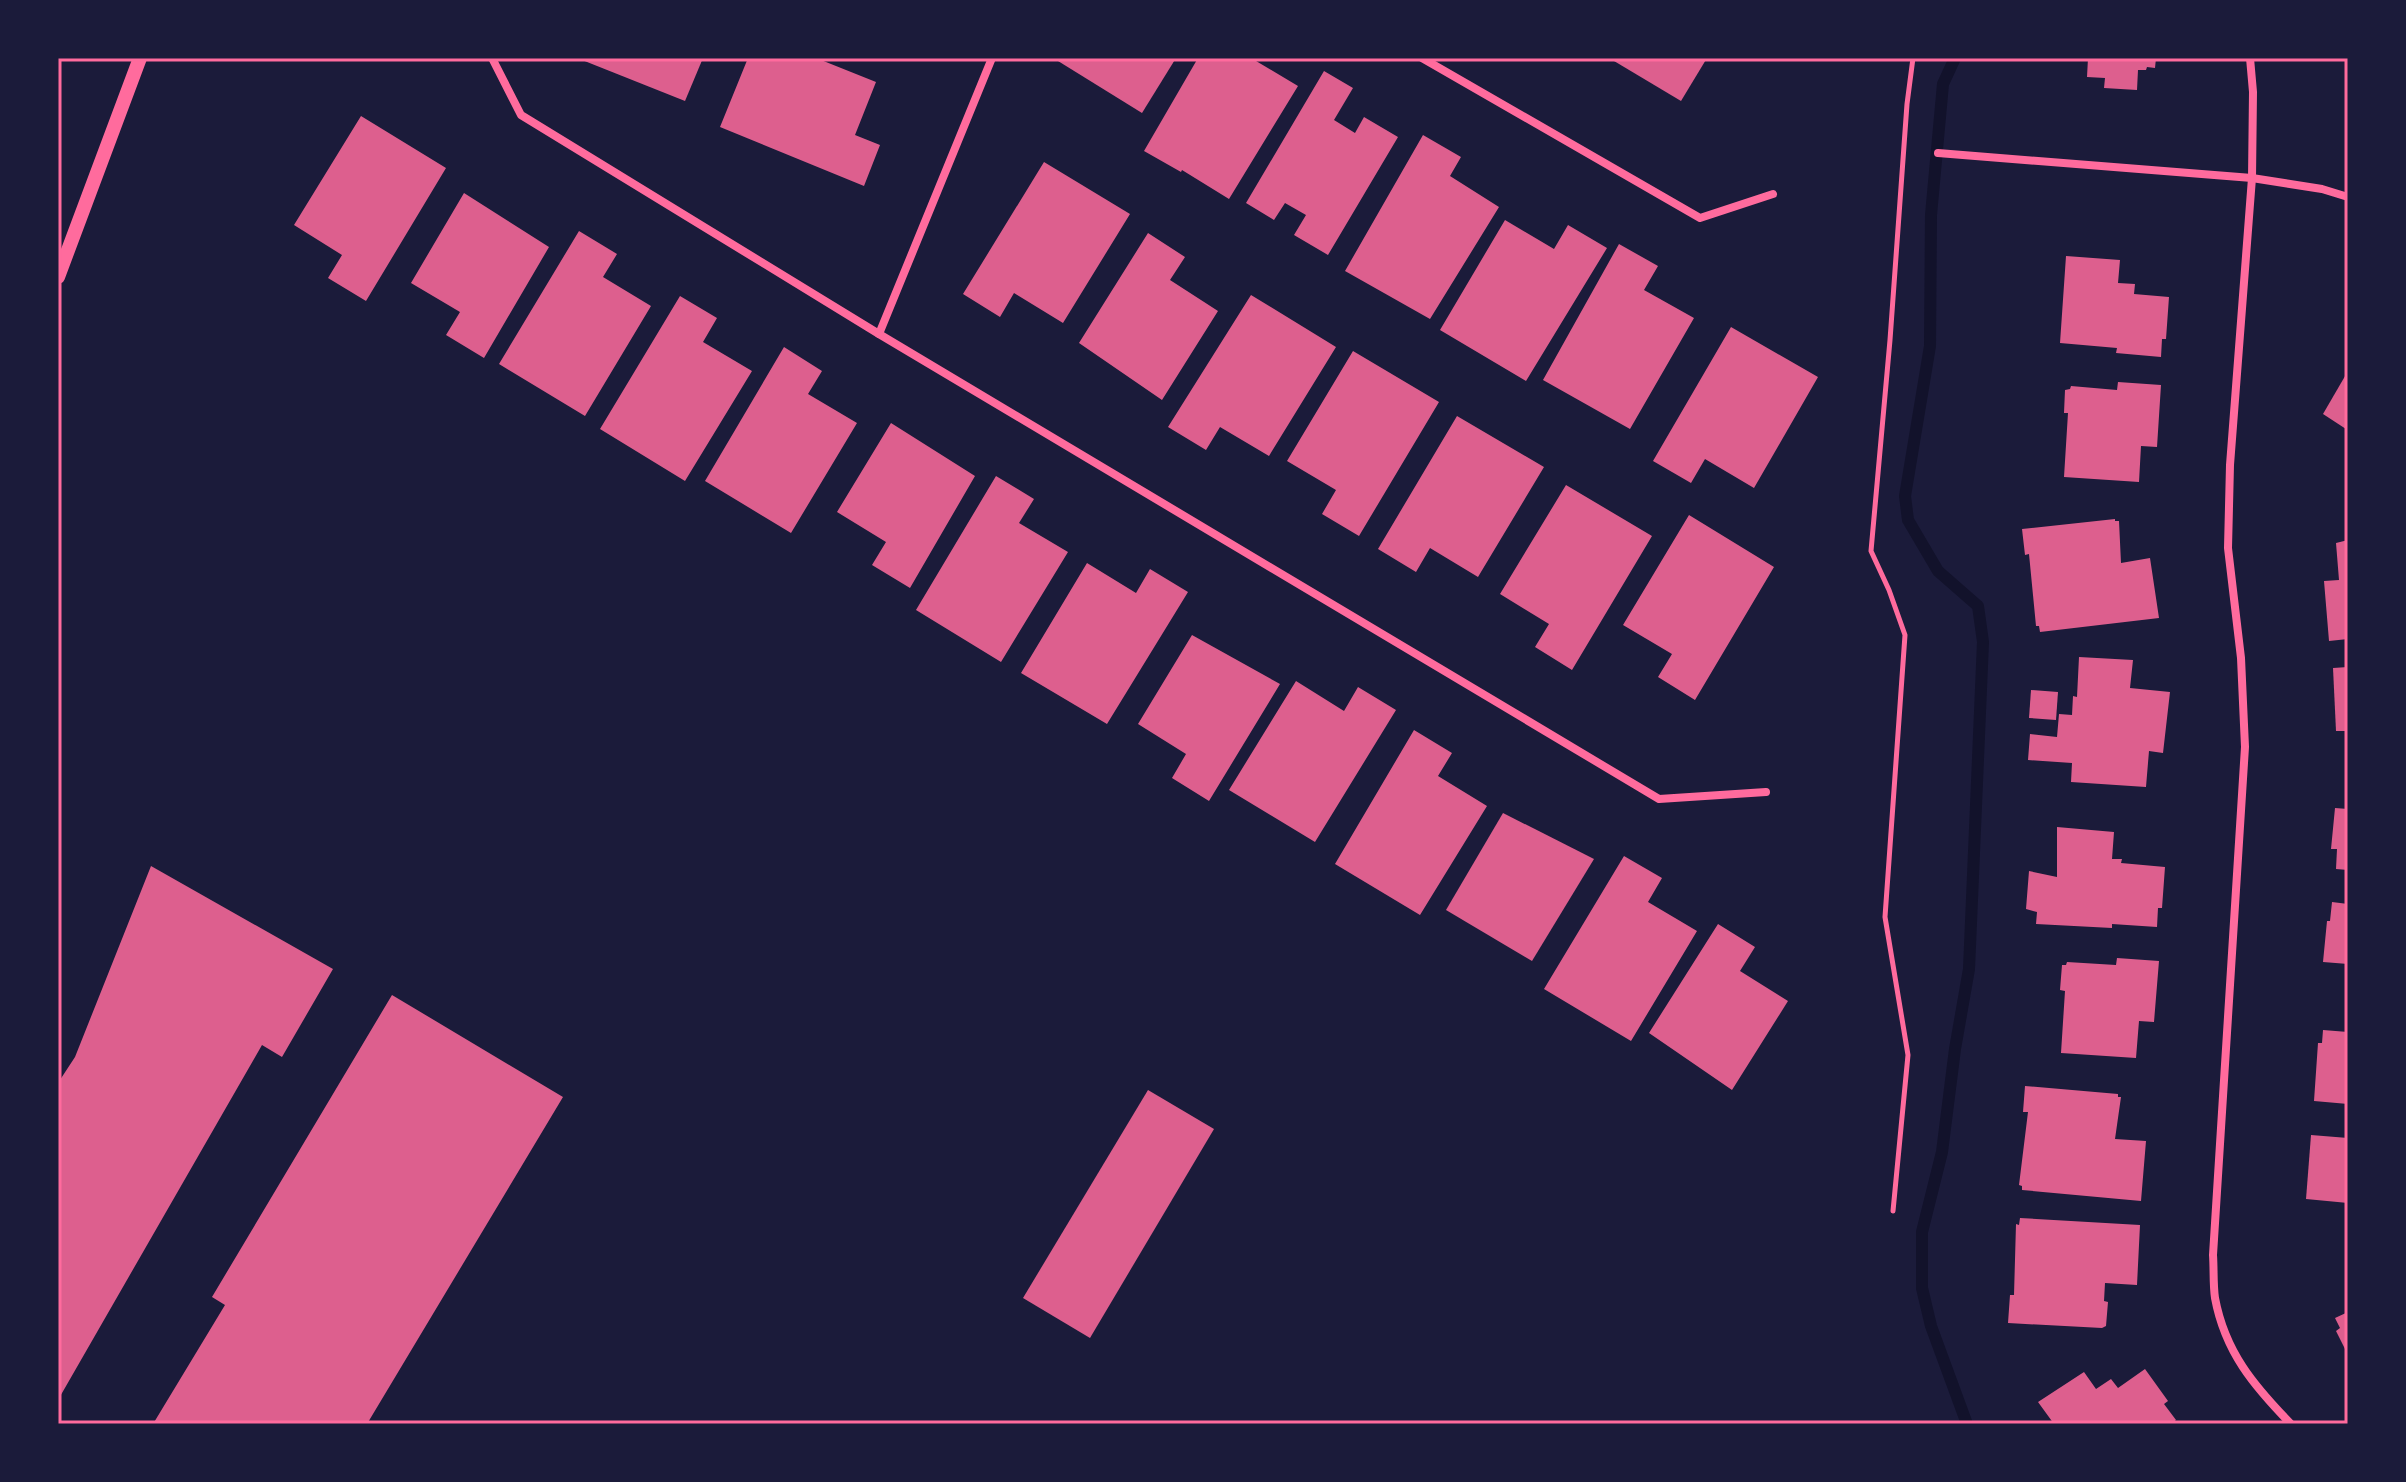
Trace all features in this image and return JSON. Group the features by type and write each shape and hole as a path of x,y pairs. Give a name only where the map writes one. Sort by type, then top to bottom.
{"street":[{"path":"58,277 140,58"},
{"path":"492,58 521,115 879,334 1659,799 1766,792"},
{"path":"879,334 992,58"},
{"path":"1422,58 1700,218 1773,194"},
{"path":"2250,58 2253,92 2252,178 2230,465 2228,548 2241,658 2245,747 2213,1255 2215,1297 2229,1344 2256,1388 2291,1424"},
{"path":"1938,153 2252,178 2322,189 2348,197"}],"path":[{"path":"1893,1211 1908,1055 1885,917 1905,635 1871,551 1913,58"}],"building":[{"path":"577,58 703,58 685,101"},
{"path":"748,58 816,58 876,82 855,135 880,145 864,186 720,127"},
{"path":"1060,58 1176,58 1142,113 1058,61"},
{"path":"1198,58 1251,58 1298,86 1229,199 1144,151"},
{"path":"1609,58 1707,58 1681,101"},
{"path":"2088,58 2156,58 2155,68 2138,70 2137,90 2104,88 2105,78 2087,77"},
{"path":"1324,71 1353,88 1334,120 1355,133 1364,117 1398,137 1328,255 1294,235 1306,215 1285,203 1274,220 1246,203"},
{"path":"361,116 446,168 366,301 328,278 342,255 294,225"},
{"path":"1423,135 1461,157 1450,176 1499,207 1430,319 1345,271"},
{"path":"1044,162 1130,214 1063,323 1014,293 1000,317 963,294"},
{"path":"464,193 549,247 484,358 446,335 460,312 411,283"},
{"path":"1505,220 1554,249 1568,225 1607,248 1526,381 1440,330"},
{"path":"579,231 617,254 603,277 651,306 585,416 499,364"},
{"path":"1148,233 1185,257 1170,280 1218,311 1162,400 1079,343"},
{"path":"1619,244 1658,266 1644,290 1694,318 1630,429 1543,380"},
{"path":"2066,256 2120,260 2118,283 2135,284 2134,294 2169,297 2166,339 2162,339 2161,357 2116,353 2117,348 2060,343"},
{"path":"1251,295 1336,347 1269,456 1220,427 1206,450 1168,427"},
{"path":"680,296 717,318 703,342 752,371 685,481 600,429"},
{"path":"1731,327 1818,377 1754,488 1705,459 1691,483 1653,461"},
{"path":"784,347 822,371 808,394 857,423 791,533 705,481"},
{"path":"1353,351 1439,402 1359,536 1322,514 1336,490 1287,461"},
{"path":"2348,371 2348,426 2346,429 2323,414"},
{"path":"2118,382 2161,385 2157,447 2141,446 2139,482 2064,477 2068,413 2064,413 2065,390 2071,386 2117,390"},
{"path":"1457,416 1544,467 1478,577 1430,548 1416,572 1378,549"},
{"path":"891,423 975,476 910,588 872,565 886,542 837,512"},
{"path":"996,476 1034,499 1019,523 1068,552 1001,662 916,610"},
{"path":"1566,485 1652,536 1572,670 1535,647 1549,624 1500,594"},
{"path":"1689,515 1774,567 1695,700 1658,677 1672,654 1623,625"},
{"path":"2119,521 2121,563 2150,558 2159,618 2040,632 2039,626 2036,626 2029,554 2025,555 2022,529"},
{"path":"2348,540 2348,639 2329,641 2324,581 2339,580 2336,543"},
{"path":"1087,563 1136,593 1150,569 1188,592 1107,724 1021,673"},
{"path":"1192,635 1280,684 1209,801 1172,778 1186,754 1138,724"},
{"path":"2079,657 2133,660 2130,688 2170,692 2163,753 2149,751 2146,787 2071,782 2072,763 2028,760 2030,734 2057,737 2059,714 2072,715 2073,696 2077,697"},
{"path":"2348,667 2348,731 2336,731 2333,668"},
{"path":"1296,681 1344,711 1358,687 1396,710 1315,842 1229,790"},
{"path":"2031,690 2058,692 2056,720 2029,718"},
{"path":"1414,730 1452,753 1438,776 1487,806 1420,915 1335,864"},
{"path":"2335,808 2348,809 2348,870 2336,869 2337,849 2331,849"},
{"path":"1503,813 1594,859 1532,961 1446,910"},
{"path":"2057,827 2114,832 2112,859 2122,859 2121,863 2165,867 2162,908 2158,908 2157,927 2036,924 2037,912 2026,909 2029,871 2057,877"},
{"path":"1624,856 1662,878 1648,902 1697,931 1631,1041 1544,989"},
{"path":"151,866 333,969 282,1057 262,1045 58,1400 58,1083 75,1057"},
{"path":"2332,902 2348,904 2348,964 2323,962"},
{"path":"1718,924 1755,947 1740,971 1788,1001 1732,1090 1649,1033"},
{"path":"2117,958 2159,961 2154,1022 2139,1021 2136,1058 2061,1053 2065,991 2060,990 2062,965 2067,962 2116,965"},
{"path":"392,995 563,1097 367,1424 153,1424 225,1305 212,1297"},
{"path":"2323,1030 2348,1032 2348,1104 2314,1101 2318,1043 2322,1043"},
{"path":"2025,1086 2118,1094 2121,1097 2115,1139 2146,1141 2141,1201 2022,1190 2019,1185 2028,1112 2023,1112"},
{"path":"1148,1090 1214,1129 1090,1338 1023,1298"},
{"path":"2311,1135 2348,1138 2348,1203 2306,1199"},
{"path":"2020,1218 2140,1225 2137,1285 2105,1283 2104,1301 2108,1302 2106,1326 2008,1323 2010,1295 2014,1295 2016,1224 2019,1225"},
{"path":"2348,1312 2348,1355 2336,1331 2340,1328 2335,1318"},
{"path":"2145,1369 2168,1401 2164,1404 2176,1420 2171,1424 2054,1424 2038,1402 2084,1372 2096,1389 2111,1379 2118,1388"}],"waterway":[{"path":"1955,58 1943,84 1931,215 1930,346 1905,496 1908,520 1938,571 1978,606 1983,642 1969,969 1942,1152 1922,1232 1922,1288 1931,1326 1967,1424"}]}
